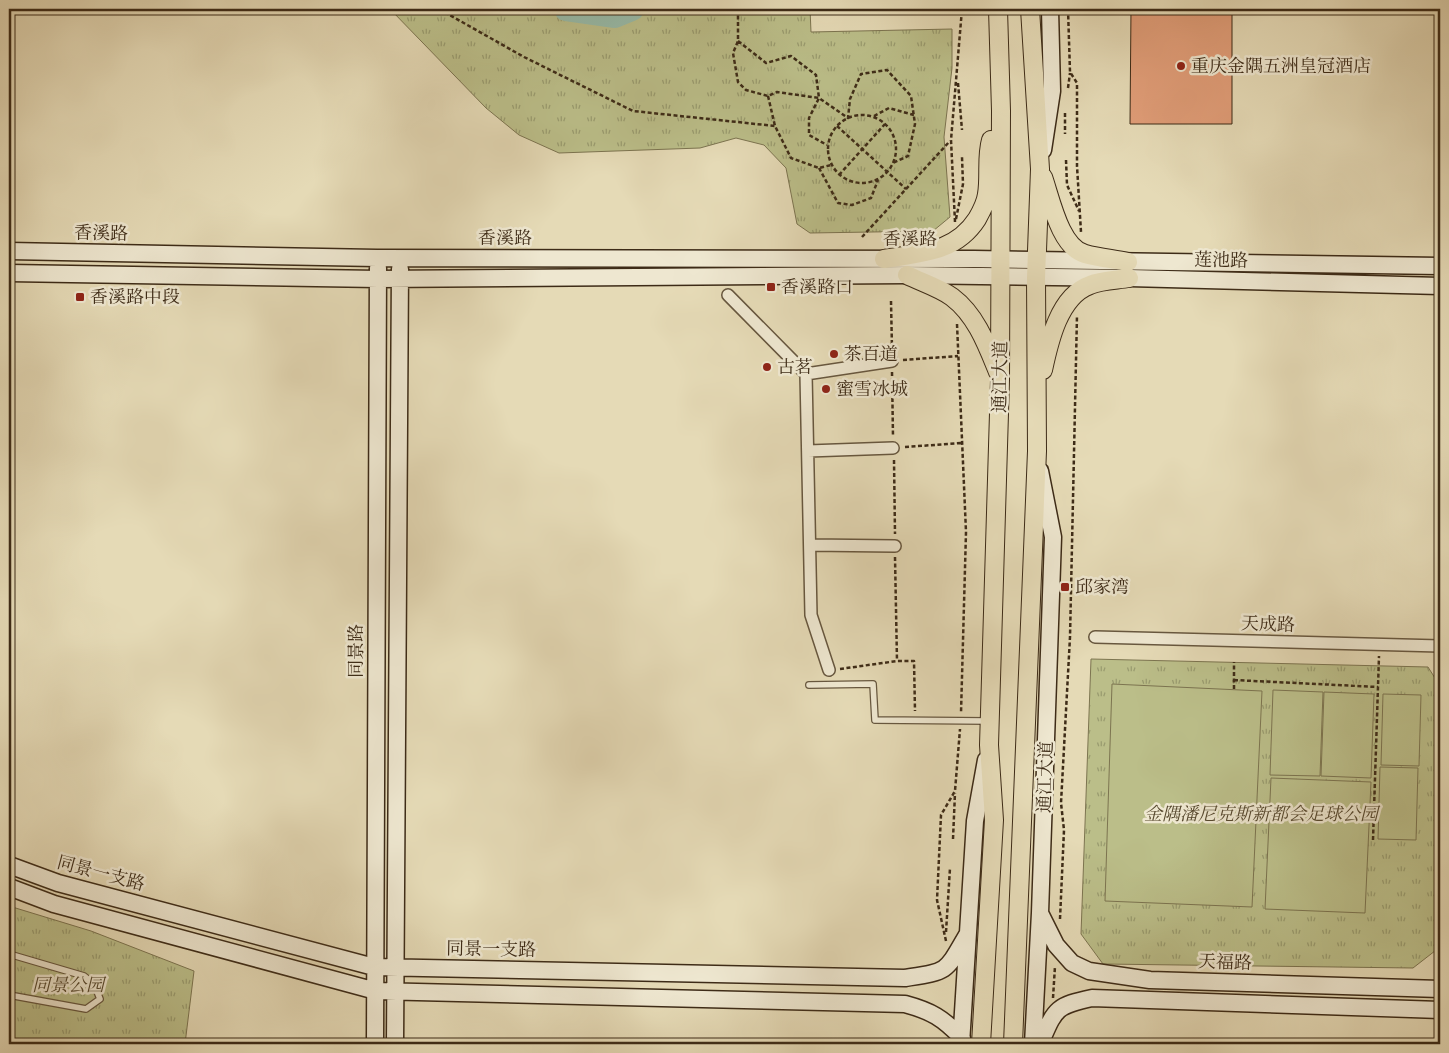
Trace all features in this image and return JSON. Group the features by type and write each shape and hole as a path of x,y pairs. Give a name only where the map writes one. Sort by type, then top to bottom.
{"main road":[{"name":"通江大道","path":"981,1044 994,820 989,745 1002,259 998,9"},
{"name":"通江大道","path":"1013,1044 1036,451 1036,259 1040,169 1030,9"},
{"path":"884,259 939,250 956,242 961,227 981,212 987,196 990,143 1001,111"},
{"path":"1040,169 1062,233 1074,248 1084,254 1128,270"},
{"path":"1036,403 1046,354 1055,328 1075,294 1090,284 1128,270"},
{"path":"907,275 952,296 968,313 983,336 1000,380"}],"street":[{"name":"通江大道","path":"1040,169 1052,91 1050,9"},
{"name":"香溪路","path":"9,251 377,258 1002,259"},
{"name":"同景路","path":"375,1044 377,258"},
{"path":"394,1044 400,258"},
{"name":"莲池路","path":"1002,259 1036,259 1128,270 1440,286"},
{"name":"莲池路","path":"1001,278 1036,278 1128,270 1440,266"},
{"name":"香溪路","path":"9,272 378,279 907,275 1001,278"},
{"path":"728,295 806,374 811,616 830,670"},
{"path":"806,374 892,361"},
{"path":"808,451 893,448"},
{"name":"通江大道","path":"1033,1044 1040,912 1053,537 1036,451"},
{"path":"810,545 895,546"},
{"name":"天成路","path":"1095,637 1440,646"},
{"name":"通江大道","path":"962,1041 975,821 989,745"},
{"name":"同景一支路","path":"9,865 58,883 374,967 905,978 936,973 949,967 967,935"},
{"path":"9,887 54,904 376,991 905,1004 930,1010 949,1024 962,1041"},
{"name":"天福路","path":"1040,912 1056,946 1072,963 1090,971 1150,980 1440,989"},
{"path":"1040,1044 1052,1017 1066,1004 1092,998 1440,1010"}],"lane":[{"path":"809,685 873,684 874,720 990,721"},
{"path":"9,954 84,976 94,984 100,999 86,1009 9,995"}],"path":[{"path":"439,9 524,57 633,112 775,126"},
{"path":"738,9 738,40 733,53 738,82 746,90 768,96 777,92 819,98 848,118"},
{"path":"961,227 951,140 962,9"},
{"path":"1068,9 1070,72 1077,84 1077,166 1081,238 1074,248"},
{"path":"738,40 766,63 790,56 816,75 819,98 809,118 809,135 828,145"},
{"path":"848,118 850,99 861,74 887,70 912,96 916,124 908,156 893,163"},
{"path":"957,79 962,107 962,130"},
{"path":"768,96 775,126 791,158 819,168 831,165"},
{"path":"873,117 889,108 914,115"},
{"path":"1064,108 1065,134"},
{"path":"819,168 838,203 852,205 871,198 879,179 893,163 896,142 884,124 873,117 864,115 848,118 837,126 831,135 828,145 831,165 839,175 858,183 879,179"},
{"path":"839,175 884,124"},
{"path":"837,126 906,189"},
{"path":"862,237 951,140"},
{"path":"961,227 962,157"},
{"path":"1066,160 1067,185 1080,212"},
{"path":"1052,1017 1056,931 1060,918 1064,830 1061,803 1070,637 1078,323 1075,294"},
{"path":"891,301 897,661"},
{"path":"953,839 961,721 966,532 957,324 968,313"},
{"path":"892,361 958,356"},
{"path":"893,448 962,443"},
{"path":"1372,840 1380,645"},
{"path":"830,670 897,661 914,661 916,720"},
{"path":"1234,662 1234,689"},
{"path":"1234,680 1378,687"},
{"path":"947,944 936,900 941,815 955,791"},
{"path":"946,936 950,868"}],"green space":[{"path":"390,9 810,9 811,32 952,29 952,68 944,137 950,217 933,231 810,233 797,224 786,168 764,145 736,138 700,148 559,153 519,135 486,108"},
{"name":"金隅潘尼克斯新都会足球公园","path":"1091,659 1428,667 1440,686 1440,947 1413,968 1103,964 1081,934"},
{"path":"1112,684 1262,691 1252,907 1105,901"},
{"path":"1273,690 1323,692 1320,776 1270,775"},
{"path":"1324,692 1374,694 1371,778 1321,776"},
{"path":"1383,694 1421,695 1419,766 1381,765"},
{"path":"1380,767 1418,768 1416,840 1378,839"},
{"path":"1271,778 1371,782 1365,913 1265,909"},
{"name":"同景公园","path":"9,906 91,931 194,971 185,1044 9,1044"}],"building":[{"name":"重庆金隅五洲皇冠酒店","path":"1131,9 1232,9 1232,124 1130,124"}],"waterway":[{"path":"566,9 615,16 632,9"}],"place":[{"name":"重庆金隅五洲皇冠酒店","path":"1181,66"},
{"name":"香溪路口","path":"771,287"},
{"name":"香溪路中段","path":"80,297"},
{"name":"茶百道","path":"834,354"},
{"name":"古茗","path":"767,367"},
{"name":"蜜雪冰城","path":"826,389"},
{"name":"邱家湾","path":"1065,587"}]}
